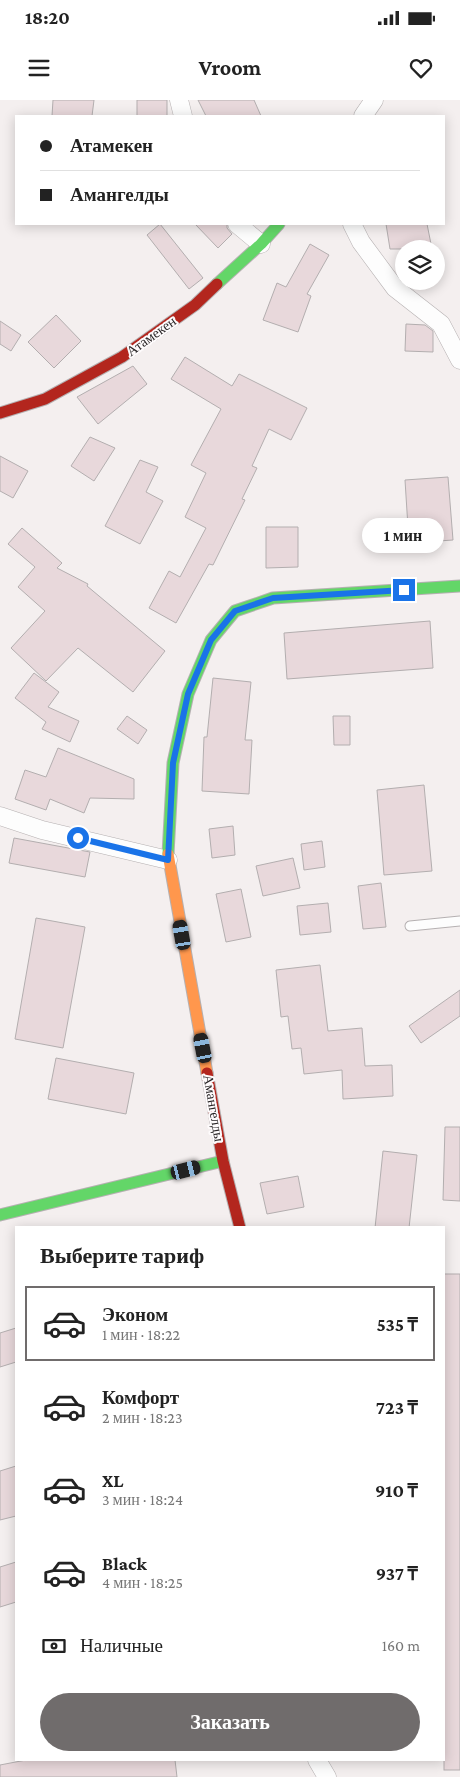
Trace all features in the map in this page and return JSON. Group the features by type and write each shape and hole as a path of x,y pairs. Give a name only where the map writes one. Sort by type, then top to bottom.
{"street":[{"path":"179,100 183,115"},
{"path":"364,115 374,100"},
{"path":"238,225 262,244"},
{"name":"Атамекен","path":"0,413 45,399 122,357 195,304 262,244 278,225"},
{"path":"352,225 361,242 395,288 440,324 460,360"},
{"name":"Амангелды","path":"239,1226 223,1161 168,860 173,763 188,694 211,640 235,611 273,598 460,586"},
{"path":"0,816 42,830 168,860"},
{"name":"Амангелды","path":"0,1215 223,1161"},
{"path":"319,1761 327,1777"}],"lane":[{"path":"410,926 460,921"}],"building":[{"path":"53,100 94,100 92,115 52,115"},
{"path":"137,100 167,100 167,115 137,115"},
{"path":"198,100 254,100 261,115 206,115"},
{"path":"161,225 203,278 189,289 147,235"},
{"path":"196,225 227,225 232,234 218,248"},
{"path":"386,225 427,225 430,240 395,240 395,249 390,249"},
{"path":"310,244 329,255 307,294 311,296 298,332 263,320 277,283 286,287"},
{"path":"56,315 81,341 54,368 28,342"},
{"path":"0,321 21,335 11,351 0,344"},
{"path":"406,324 425,325 433,331 433,352 405,351"},
{"path":"185,357 232,386 239,374 307,408 291,440 269,429 252,466 257,468 242,499 245,500 213,565 209,564 176,623 149,608 169,571 180,577 206,528 185,517 206,473 191,465 221,409 171,379"},
{"path":"133,366 147,384 98,424 77,397"},
{"path":"90,437 115,448 94,481 71,466"},
{"path":"0,456 28,471 13,498 0,491"},
{"path":"140,460 158,467 146,492 163,501 140,544 105,526"},
{"path":"448,477 453,540 409,543 405,480"},
{"path":"266,527 298,527 298,567 266,568"},
{"path":"22,528 62,563 57,568 88,584 87,586 165,651 133,692 78,648 46,681 11,648 45,611 18,587 35,567 8,544"},
{"path":"430,621 433,668 287,679 284,633"},
{"path":"34,673 59,692 48,707 79,721 70,742 42,729 46,722 15,698"},
{"path":"213,678 251,682 245,740 252,740 249,794 202,791 204,737 207,737"},
{"path":"127,716 147,730 138,744 117,729"},
{"path":"333,716 350,716 350,745 334,745"},
{"path":"58,748 134,779 134,799 90,798 84,813 50,799 46,810 15,799 25,770 46,777"},
{"path":"424,785 432,871 384,875 377,790"},
{"path":"233,826 235,855 212,858 209,829"},
{"path":"14,838 90,852 85,877 9,863"},
{"path":"322,841 325,867 304,870 301,844"},
{"path":"293,858 300,888 263,896 256,866"},
{"path":"381,883 386,927 363,929 358,886"},
{"path":"241,889 251,937 226,942 216,894"},
{"path":"328,903 331,932 300,935 297,906"},
{"path":"36,918 85,927 63,1048 15,1039"},
{"path":"320,965 328,1031 362,1028 365,1066 392,1065 393,1096 343,1099 342,1070 304,1074 301,1048 292,1049 288,1016 281,1017 276,970"},
{"path":"460,990 460,1016 421,1043 409,1026"},
{"path":"56,1058 134,1073 126,1114 48,1099"},
{"path":"445,1127 460,1127 460,1201 443,1200"},
{"path":"383,1151 417,1155 409,1226 375,1226"},
{"path":"298,1176 304,1207 267,1214 260,1183"},
{"path":"445,1274 460,1274 460,1770 444,1770"},
{"path":"15,1328 15,1362 0,1367 0,1333"},
{"path":"15,1466 15,1516 0,1520 0,1471"},
{"path":"15,1562 15,1602 0,1607 0,1567"},
{"path":"21,1761 175,1761 177,1777 0,1777 0,1765"}],"traffic: fast":[{"path":"217,284 261,244 278,225"},
{"path":"168,854 173,763 188,694 211,640 235,611 273,598 460,586"},
{"path":"0,1215 223,1161"}],"traffic: slow":[{"path":"168,854 207,1073"}],"traffic: jam":[{"path":"0,413 45,399 122,357 195,305 217,284"},
{"path":"207,1073 223,1161 239,1226"}],"route":[{"path":"78,838 168,860 173,763 188,694 211,640 235,611 273,598 404,590"}]}
